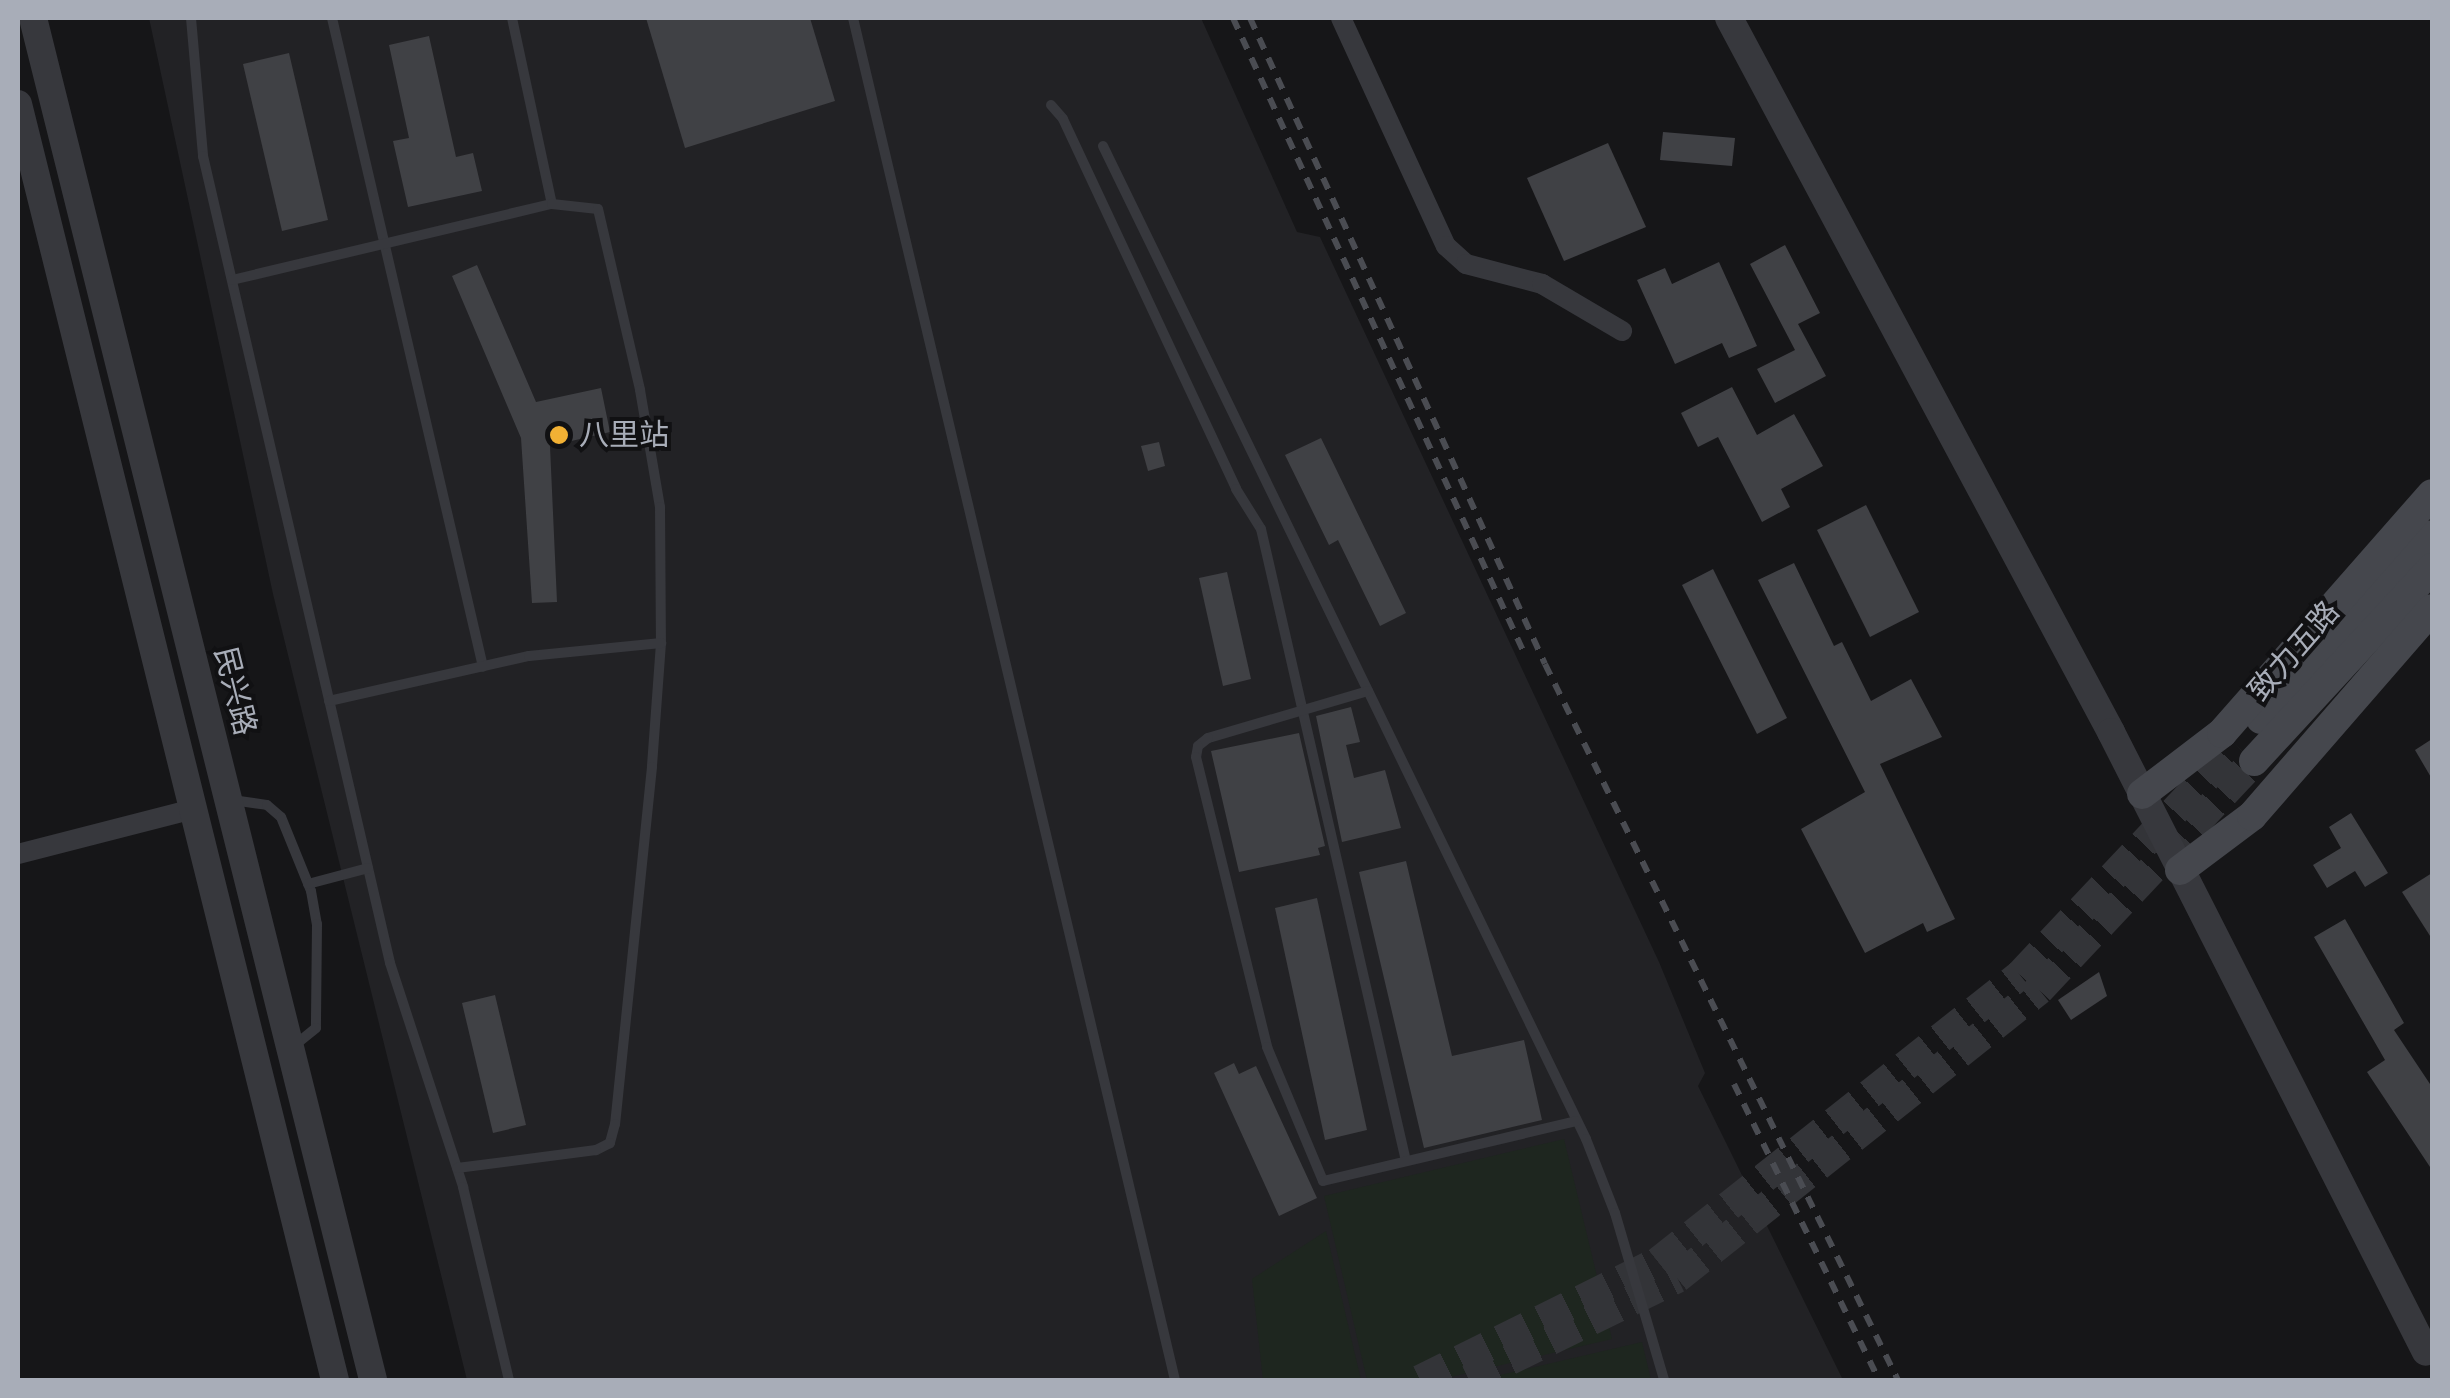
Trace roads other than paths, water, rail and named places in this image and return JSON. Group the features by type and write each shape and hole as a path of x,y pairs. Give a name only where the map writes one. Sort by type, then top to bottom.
{"main road":[{"name":"致力五路","path":"2142,794 2237,747 2432,494"},
{"path":"2237,747 2432,535"},
{"path":"2277,787 2239,769 2224,746 2237,747 2432,568"},
{"path":"2180,870 2252,816 2432,609"}],"street":[{"name":"民兴路","path":"34,18 373,1380"},
{"path":"1341,18 1446,246 1466,264 1542,284 1622,331"},
{"path":"1729,18 2142,794 2426,1352"},
{"path":"18,104 25,170 193,809 335,1380"},
{"path":"25,170 68,159"},
{"path":"18,854 229,800"}],"lane":[{"path":"190,18 203,156 390,964 457,1168 508,1380"},
{"path":"332,18 484,667"},
{"path":"512,18 552,204"},
{"path":"853,18 1174,1380"},
{"path":"1052,105 1064,118 1236,489 1262,529 1406,1162"},
{"path":"1103,146 1576,1121 1616,1213 1664,1380"},
{"path":"232,280 552,204 598,209 640,390 660,507 661,643 640,886 610,1143 596,1150 457,1168"},
{"path":"1262,529 1284,518"},
{"path":"329,702 530,656 661,643"},
{"path":"1368,692 1208,738 1198,746 1196,757 1267,1047 1323,1181 1576,1121"},
{"path":"229,800 267,805 281,817 308,884 317,924 316,1028 290,1048"},
{"path":"308,884 368,868"}],"tunnel":[{"path":"1420,1380 1658,1262 2020,975 2236,746"},
{"path":"1469,1380 1677,1278 2039,990 2254,761"}],"railway":[{"path":"1233,18 1526,657"},
{"path":"1250,18 1545,664 1898,1380"},
{"path":"1734,1084 1879,1380"}],"place":[{"name":"八里站","path":"559,435"}]}
